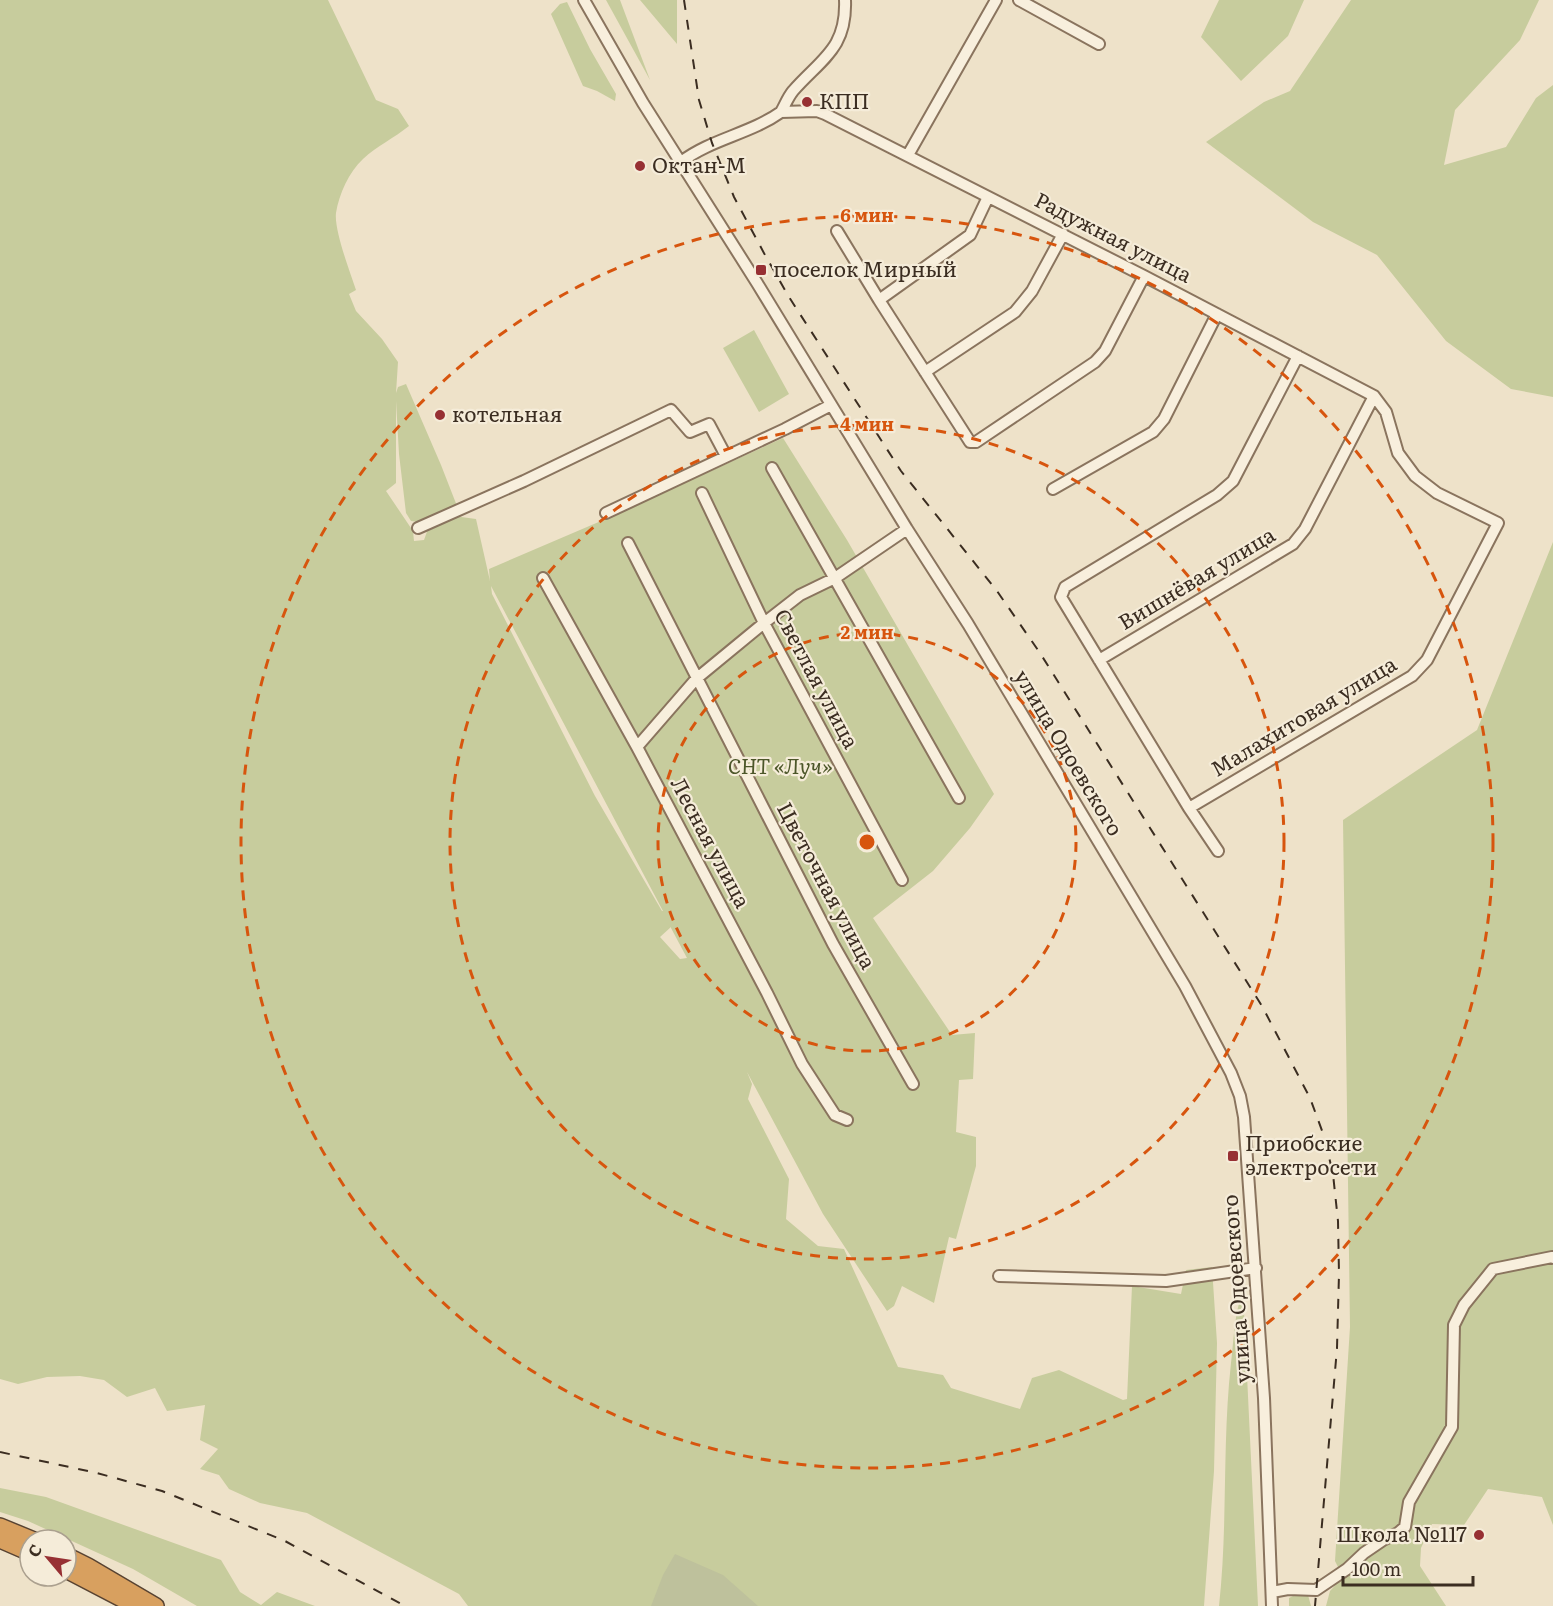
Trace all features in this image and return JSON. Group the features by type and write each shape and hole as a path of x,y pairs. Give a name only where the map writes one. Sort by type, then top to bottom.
{"highway":[{"path":"0,1526 18,1533"},
{"path":"0,1540 18,1548"},
{"path":"78,1564 138,1604"},
{"path":"78,1576 138,1604"}],"street":[{"name":"улица Одоевского","path":"584,0 619,64 968,624 1185,986 1228,1066 1244,1117 1264,1398 1272,1606"},
{"path":"681,162 695,151 764,124 781,112 791,92 822,63 839,39 846,18 845,0"},
{"path":"908,155 996,0"},
{"path":"1018,0 1099,44"},
{"name":"Радужная улица","path":"781,112 817,111 825,114 1063,234 1374,396"},
{"path":"879,300 970,235 988,197"},
{"path":"837,231 970,442 976,442 1095,362 1105,351 1144,276"},
{"path":"925,372 1015,312 1032,291 1063,234"},
{"path":"1053,489 1153,432 1164,419 1217,314"},
{"path":"1218,851 1189,808 1061,597 1065,587 1217,495 1233,481 1298,356"},
{"name":"Малахитовая улица","path":"1189,808 1412,676 1427,660 1498,523 1437,493 1415,476 1398,453 1386,412 1374,396"},
{"name":"Вишнёвая улица","path":"1099,660 1293,544 1305,529 1374,396"},
{"path":"606,513 831,405"},
{"path":"418,528 524,481 671,410 690,432 709,424 726,456"},
{"path":"772,468 959,798"},
{"name":"Светлая улица","path":"702,493 764,623 902,880"},
{"path":"637,747 696,679 764,623 800,596 835,578 907,529"},
{"name":"Цветочная улица","path":"628,543 833,944 913,1084"},
{"name":"Лесная улица","path":"543,578 637,747 768,993 802,1064 835,1115 847,1120"},
{"path":"1272,1592 1288,1589 1316,1590 1347,1569 1364,1553 1405,1527 1409,1502 1452,1427 1454,1325 1464,1305 1493,1269 1553,1258"},
{"path":"999,1276 1166,1281 1256,1268"}],"green space":[{"name":"СНТ «Луч»","path":"0,0 328,0 376,100 398,109 409,126 368,154 353,170 340,198 336,220 356,290 349,294 356,311 382,339 398,362 396,393 398,387 406,384 457,506 419,522 411,521 406,513 396,401 396,483 386,491 413,531 414,541 424,540 429,526 454,516 476,519 490,581 489,569 783,438 847,540 994,794 970,828 933,871 873,918 952,1035 975,1033 973,1079 959,1080 956,1132 976,1137 976,1166 956,1239 949,1237 934,1303 902,1286 894,1306 887,1311 823,1214 747,1072 752,1084 748,1099 789,1179 786,1219 818,1246 844,1249 898,1367 943,1375 951,1388 1020,1409 1032,1378 1059,1370 1123,1400 1127,1399 1132,1286 1181,1294 1186,1270 1212,1267 1217,1343 1214,1471 1204,1606 468,1606 459,1594 307,1513 260,1503 229,1489 219,1475 200,1469 218,1449 200,1440 205,1405 167,1411 155,1388 127,1397 104,1380 80,1376 47,1377 18,1384 0,1379","holes":["491,586 663,911 595,796 492,594","671,928 687,958 680,959 660,937"]},
{"path":"606,0 620,0 650,80"},
{"path":"640,0 677,0 677,44"},
{"path":"1219,0 1304,0 1288,36 1241,81 1201,37"},
{"path":"1351,0 1539,0 1520,40 1455,110 1444,165 1506,147 1536,98 1553,85 1553,397 1511,389 1446,341 1377,255 1313,222 1206,142 1264,102 1290,91"},
{"path":"567,2 616,94 615,101 583,86 551,14 560,4"},
{"path":"754,330 789,394 759,412 723,348"},
{"path":"1553,542 1553,1525 1542,1497 1488,1489 1464,1525 1432,1524 1421,1548 1420,1566 1446,1606 1326,1606 1330,1591 1343,1577 1335,1561 1350,1327 1343,820 1477,730"},
{"path":"1243,1291 1258,1606 1219,1606 1228,1393 1236,1318"},
{"path":"0,1488 46,1497 221,1560 240,1592 261,1605 277,1592 315,1606 197,1606 133,1569 78,1544 78,1528 43,1528 0,1512"},
{"path":"675,1554 723,1575 758,1606 651,1606 663,1575"},
{"path":"1301,1592 1308,1595 1311,1606 1289,1606 1289,1598"}],"railway":[{"path":"684,0 699,100 712,143 734,197 765,255 789,297 901,471 997,591 1040,653 1262,1006 1310,1098 1324,1136 1333,1174 1338,1221 1339,1274 1337,1348 1315,1606"},
{"path":"0,1452 97,1473 162,1491 285,1541 405,1606"}],"place":[{"name":"КПП","path":"807,102"},
{"name":"Октан-М","path":"640,166"},
{"name":"поселок Мирный","path":"761,270"},
{"name":"котельная","path":"440,415"},
{"name":"Приобские электросети","path":"1233,1156"},
{"name":"Школа №117","path":"1479,1535"}]}
